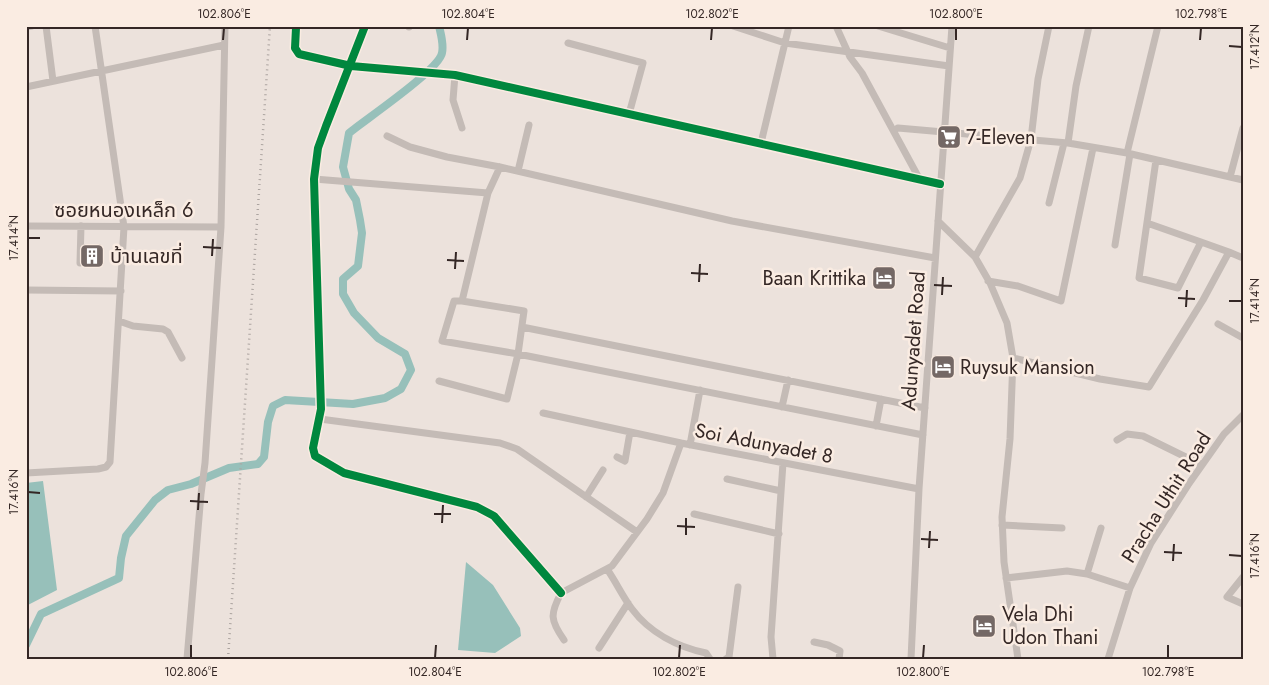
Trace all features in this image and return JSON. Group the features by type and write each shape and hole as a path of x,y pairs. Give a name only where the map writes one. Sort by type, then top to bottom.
{"street":[{"path":"26,27 32,26"},
{"path":"46,26 53,81"},
{"path":"26,473 98,469 108,465 110,458 124,227 95,26"},
{"path":"187,659 205,463 222,227 225,26"},
{"path":"365,26 318,148 314,179 321,396 320,419 313,448 314,456 344,473 477,507 494,516 562,593 554,607 552,616 555,626 564,640"},
{"path":"733,26 785,43 949,66"},
{"path":"760,143 790,26"},
{"path":"836,26 848,52 862,73 920,180"},
{"path":"878,26 950,48"},
{"name":"Adunyadet Road","path":"911,659 919,489 952,26"},
{"path":"975,257 1020,178 1031,139 1038,79 1049,26"},
{"path":"1049,203 1066,143 1089,26"},
{"path":"1116,245 1128,154 1158,26"},
{"path":"296,28 295,48 299,54 351,66 455,75 940,184"},
{"path":"568,43 643,63 629,114"},
{"path":"26,87 224,45"},
{"path":"455,75 453,100 462,128"},
{"path":"518,171 529,125"},
{"path":"898,128 1066,143 1128,154 1243,180"},
{"path":"1230,177 1243,128"},
{"path":"387,136 410,148 732,221 935,258"},
{"path":"988,281 1018,286 1061,301 1094,148"},
{"path":"1156,160 1139,278 1178,288 1202,242"},
{"path":"462,301 488,193 500,167"},
{"path":"314,179 488,193"},
{"path":"938,221 975,257 1007,323 1013,358 1010,439 1002,525 1006,578 1018,659"},
{"path":"1147,223 1243,258"},
{"name":"ซอยหนองเหล็ก 6","path":"26,226 222,227"},
{"path":"80,263 81,226"},
{"path":"1013,358 1100,379 1149,387 1203,300 1229,252"},
{"path":"26,290 121,292"},
{"path":"439,381 507,400 518,354 524,311 462,301 454,301 442,341 518,354 923,435"},
{"path":"119,321 133,326 163,329 168,332 182,358"},
{"path":"1218,324 1243,338"},
{"path":"522,327 925,408"},
{"path":"782,407 788,380"},
{"path":"690,445 700,390"},
{"path":"876,426 881,399"},
{"path":"544,413 681,443"},
{"name":"Pracha Uthit Road","path":"1108,659 1130,588 1151,543 1224,434 1243,415"},
{"path":"320,419 500,444 516,448 637,532"},
{"path":"617,457 625,461 630,432"},
{"path":"1117,440 1127,434 1143,436 1202,465"},
{"name":"Soi Adunyadet 8","path":"562,593 612,566 663,493 681,443 919,489"},
{"path":"773,659 771,637 780,534 783,463"},
{"path":"586,497 603,470"},
{"path":"727,479 781,491"},
{"path":"694,514 780,534"},
{"path":"1002,525 1062,528"},
{"path":"1087,574 1102,528"},
{"path":"608,569 633,610 650,627 688,649 706,653 710,659"},
{"path":"1006,578 1067,571 1087,574 1130,588"},
{"path":"1243,578 1227,597 1243,604"},
{"path":"726,659 729,657 738,587"},
{"path":"599,648 628,603"},
{"path":"814,642 828,645 840,651 839,659"}],"water":[{"path":"43,481 57,590 26,606 26,483"},
{"path":"466,562 493,585 520,628 521,636 495,653 458,650"}],"waterway":[{"path":"26,645 41,614 119,578 126,536 155,500 168,490 191,484 229,468 258,464 264,457 268,422 273,406 285,400 353,404 385,398 401,389 411,370 405,354 378,338 354,313 343,294 343,279 358,266 362,233 356,200 349,189 343,167 349,133 416,82 438,61 443,46 439,26"}],"railway":[{"path":"228,659 270,26"}],"cycle path":[{"path":"365,26 318,148 314,179 321,409 313,448 315,456 344,473 477,507 494,516 561,593"},
{"path":"296,28 295,48 299,54 351,66 455,75 940,184"}],"place":[{"name":"7-Eleven","path":"949,137"},
{"name":"บ้านเลขที่","path":"92,256"},
{"name":"Baan Krittika","path":"884,278"},
{"name":"Ruysuk Mansion","path":"943,367"},
{"name":"Vela Dhi Udon Thani","path":"984,626"}]}
